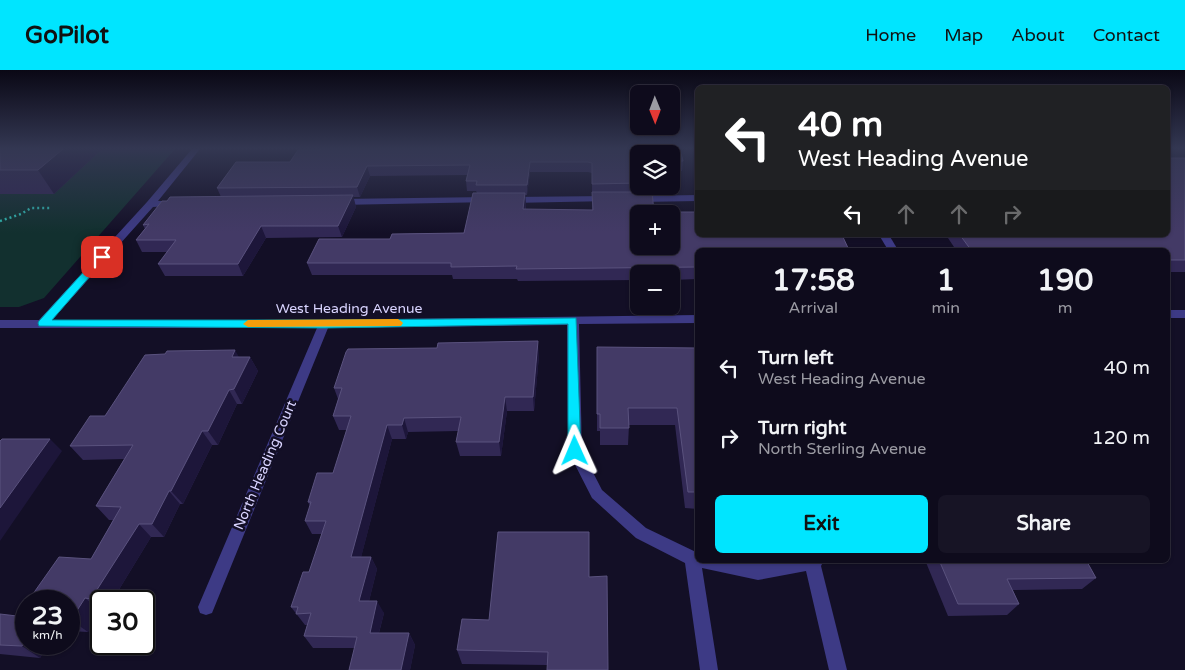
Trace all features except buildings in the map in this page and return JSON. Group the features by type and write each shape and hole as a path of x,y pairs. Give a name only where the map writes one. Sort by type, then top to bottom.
{"street":[{"path":"43,323 173,177"},
{"path":"328,202 695,198"},
{"path":"150,204 189,203"},
{"path":"885,237 892,248"},
{"path":"1170,314 1185,314"},
{"name":"West Heading Avenue","path":"0,324 324,324 695,319"},
{"path":"573,321 575,451 597,494 641,533 695,560"},
{"name":"North Heading Court","path":"206,606 324,324"},
{"path":"692,559 709,670"},
{"path":"712,563 758,572 808,563"},
{"path":"814,563 838,670"}],"path":[{"path":"0,221 21,214 31,208 50,208"}],"green space":[{"path":"0,177 150,177 44,298 19,307 0,307"}],"slow traffic":[{"path":"248,324 398,323"}],"route":[{"path":"102,257 43,323 324,324 573,321 575,451"}]}
